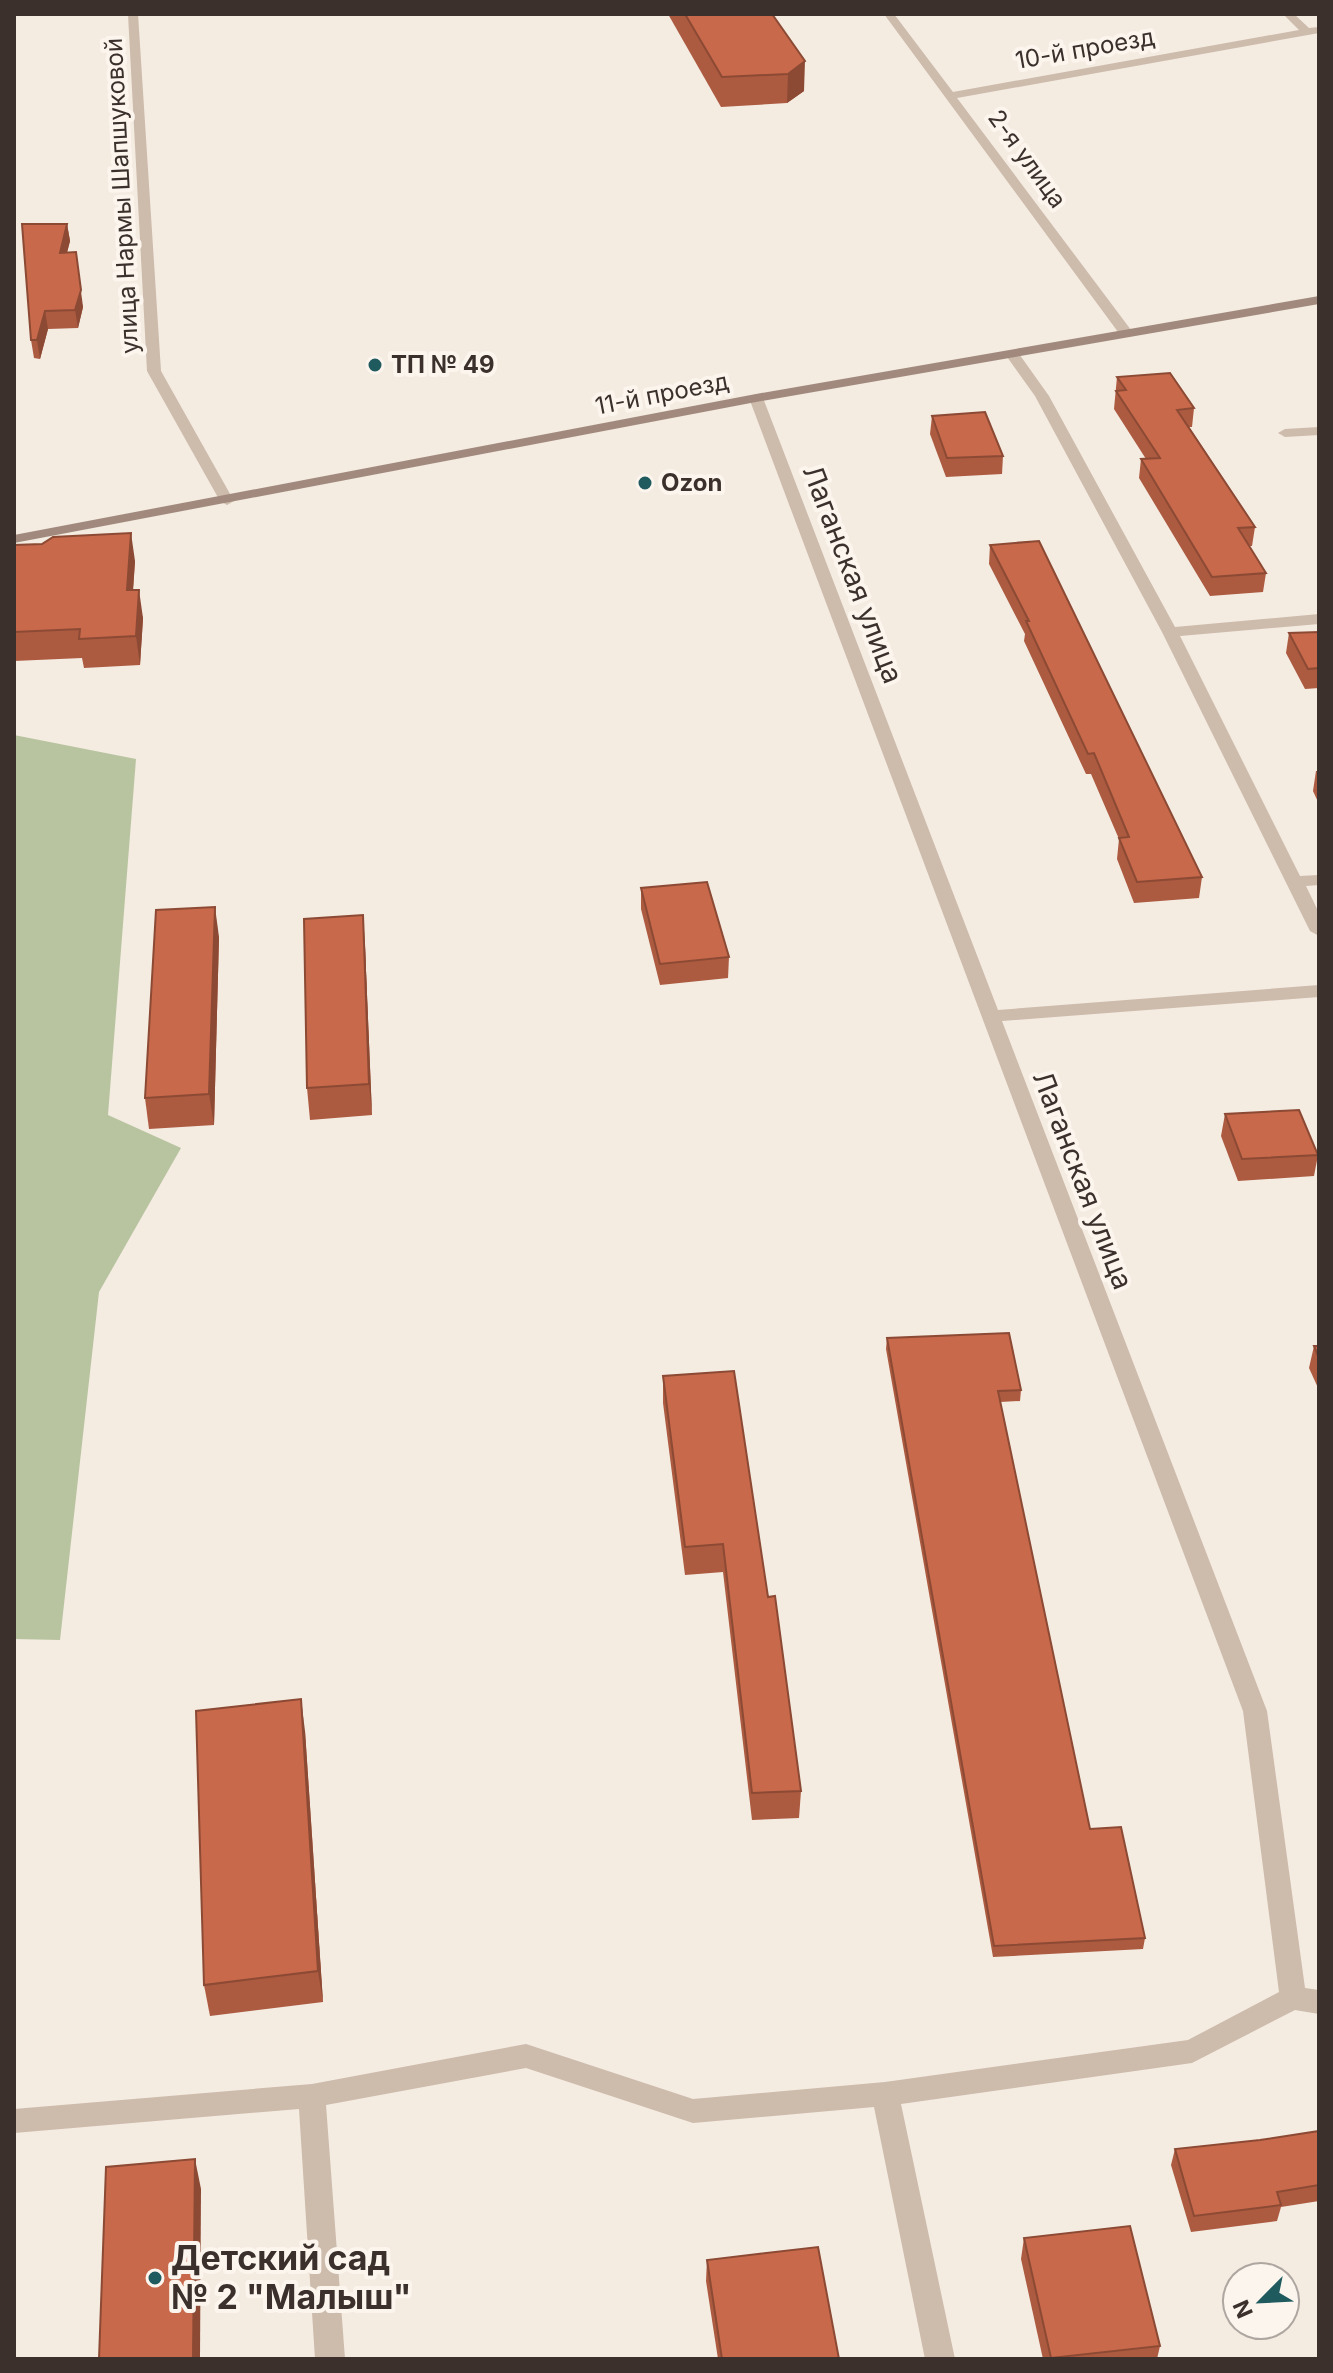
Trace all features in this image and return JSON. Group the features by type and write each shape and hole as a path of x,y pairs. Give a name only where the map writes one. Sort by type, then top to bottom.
{"street":[{"name":"улица Нармы Шапшуковой","path":"133,14 154,371 227,501"},
{"name":"2-я улица","path":"889,14 953,95 1126,333"},
{"path":"1288,14 1313,31"},
{"name":"10-й проезд","path":"953,95 1313,31"},
{"name":"11-й проезд","path":"14,539 227,501 756,398 1319,300"},
{"path":"1012,354 1042,396 1170,632 1319,931"},
{"name":"Лаганская улица","path":"756,398 1255,1711 1306,2000"},
{"path":"1285,433 1319,431"},
{"path":"1170,632 1319,619"},
{"path":"1294,882 1319,880"},
{"path":"991,1016 1319,991"},
{"path":"14,2121 312,2096 526,2056 693,2111 885,2094 1192,2051 1306,2000 1319,2015"},
{"path":"885,2094 940,2359"},
{"path":"312,2096 330,2359"}],"green space":[{"path":"14,735 136,759 108,1115 181,1148 99,1292 60,1640 14,1639"}],"building":[{"path":"685,14 772,14 805,61 788,74 722,77"},
{"path":"22,224 67,224 60,253 76,252 81,290 75,310 45,311 37,340 31,340"},
{"path":"1170,373 1194,408 1177,410 1255,527 1238,528 1266,573 1212,577 1141,459 1160,458 1116,391 1126,390 1117,377"},
{"path":"985,412 1003,456 947,458 932,416"},
{"path":"131,533 127,590 139,590 136,636 79,639 80,629 14,632 14,545 42,544 53,537"},
{"path":"1039,541 1202,877 1137,882 1119,838 1129,837 1094,753 1088,754 1026,621 1029,621 990,545"},
{"path":"1319,632 1319,668 1308,669 1289,633"},
{"path":"707,882 729,957 660,964 641,888"},
{"path":"215,907 209,1094 145,1098 156,910"},
{"path":"363,915 369,1084 307,1088 304,919"},
{"path":"1299,1110 1318,1155 1242,1159 1225,1114"},
{"path":"1009,1333 1021,1390 998,1391 1090,1829 1121,1827 1145,1938 994,1946 887,1338"},
{"path":"734,1371 768,1597 775,1596 801,1791 752,1793 723,1544 685,1547 663,1376"},
{"path":"301,1699 318,1971 204,1985 196,1711"},
{"path":"1319,2131 1319,2185 1277,2192 1281,2205 1194,2216 1175,2149"},
{"name":"Детский сад № 2 \"Малыш\"","path":"195,2159 193,2359 99,2359 106,2167"},
{"path":"1130,2226 1160,2346 1051,2358 1024,2238"},
{"path":"818,2247 839,2359 722,2359 707,2260"}],"place":[{"name":"ТП № 49","path":"375,365"},
{"name":"Ozon","path":"645,483"},
{"name":"Детский сад № 2 \"Малыш\"","path":"155,2278"}]}
